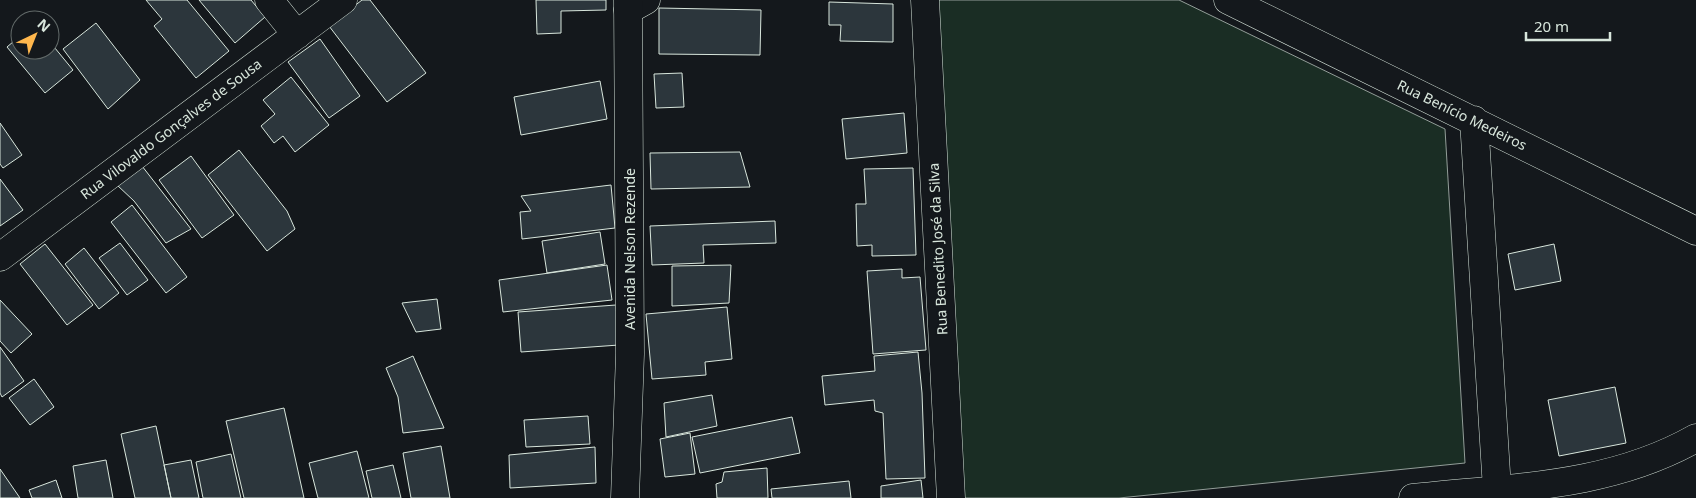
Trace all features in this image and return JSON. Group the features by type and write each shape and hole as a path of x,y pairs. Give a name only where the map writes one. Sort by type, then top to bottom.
{"street":[{"path":"269,0 297,35"},
{"name":"Rua Vilovaldo Gonçalves de Sousa","path":"0,257 343,0"},
{"name":"Rua Benedito José da Silva","path":"925,0 951,498"},
{"name":"Rua Benício Medeiros","path":"1228,0 1696,231"},
{"name":"Avenida Nelson Rezende","path":"625,498 630,354 634,3"},
{"path":"1474,120 1497,489"},
{"path":"1413,498 1570,482 1623,469 1670,452 1696,438"}],"green space":[{"path":"936,0 1179,0 1445,129 1465,463 1119,498 955,498"}],"building":[{"path":"146,0 187,0 229,51 196,78 154,26 162,19"},
{"path":"199,0 251,0 265,17 235,43"},
{"path":"362,0 370,0 426,73 387,102 329,26"},
{"path":"536,0 606,0 606,10 561,11 561,33 537,34"},
{"path":"829,2 893,4 893,42 840,41 841,25 829,25"},
{"path":"659,8 761,10 760,55 659,54"},
{"path":"96,23 140,80 108,109 63,49"},
{"path":"320,39 360,96 329,118 288,62"},
{"path":"60,54 73,70 45,93 18,60 60,60"},
{"path":"682,73 684,107 656,108 654,74"},
{"path":"291,77 329,125 295,152 283,136 274,143 261,126 275,114 263,100"},
{"path":"600,81 607,119 521,135 514,97"},
{"path":"904,113 907,153 846,159 842,119"},
{"path":"0,123 22,155 3,168 0,164"},
{"path":"239,150 287,211 295,229 267,251 208,175"},
{"path":"740,152 750,187 651,189 650,153"},
{"path":"191,156 234,215 202,238 159,180"},
{"path":"142,166 191,229 166,243 134,201 117,185"},
{"path":"913,168 916,255 872,256 872,245 857,246 856,204 866,204 864,169"},
{"path":"0,179 23,210 0,226"},
{"path":"611,185 615,228 522,239 520,212 531,211 521,196"},
{"path":"132,205 187,277 166,293 111,222"},
{"path":"775,221 776,243 703,245 704,263 652,265 650,226"},
{"path":"600,232 605,264 547,273 542,241"},
{"path":"120,243 148,280 127,295 99,258"},
{"path":"45,244 93,305 67,325 20,264"},
{"path":"1554,244 1561,281 1515,290 1508,254"},
{"path":"84,248 119,293 99,309 65,264"},
{"path":"607,265 612,300 503,312 499,280"},
{"path":"731,265 729,303 672,306 672,266"},
{"path":"902,269 902,278 920,277 926,350 873,354 867,271"},
{"path":"437,299 441,329 416,332 402,303"},
{"path":"0,300 32,334 11,353 0,341"},
{"path":"616,305 619,345 521,352 518,312"},
{"path":"727,307 732,359 705,362 706,375 652,379 646,314"},
{"path":"0,347 24,381 2,397 0,393"},
{"path":"918,352 922,393 925,478 886,479 883,413 875,411 874,400 825,405 822,376 875,371 874,356"},
{"path":"413,356 444,428 403,433 398,397 386,368"},
{"path":"34,379 54,407 30,425 9,398"},
{"path":"1615,387 1626,443 1559,456 1548,400"},
{"path":"712,395 717,426 666,437 664,403"},
{"path":"284,408 304,498 244,498 226,421"},
{"path":"588,416 590,444 526,447 524,420"},
{"path":"792,417 800,453 700,473 692,437"},
{"path":"156,426 171,498 135,498 121,434"},
{"path":"690,433 695,474 665,477 660,439"},
{"path":"441,446 450,498 411,498 403,453"},
{"path":"595,447 596,483 510,488 509,455"},
{"path":"357,451 369,498 318,498 309,463"},
{"path":"231,454 241,498 203,498 196,462"},
{"path":"106,460 113,498 78,498 73,466"},
{"path":"191,460 199,498 171,498 164,465"},
{"path":"393,465 401,498 372,498 366,471"},
{"path":"767,468 768,498 717,498 716,484 722,482 724,472"},
{"path":"0,469 20,498 0,498"},
{"path":"56,480 62,498 32,498 29,490"},
{"path":"921,480 923,498 881,498 881,486"},
{"path":"849,481 851,498 772,498 771,489"}]}
